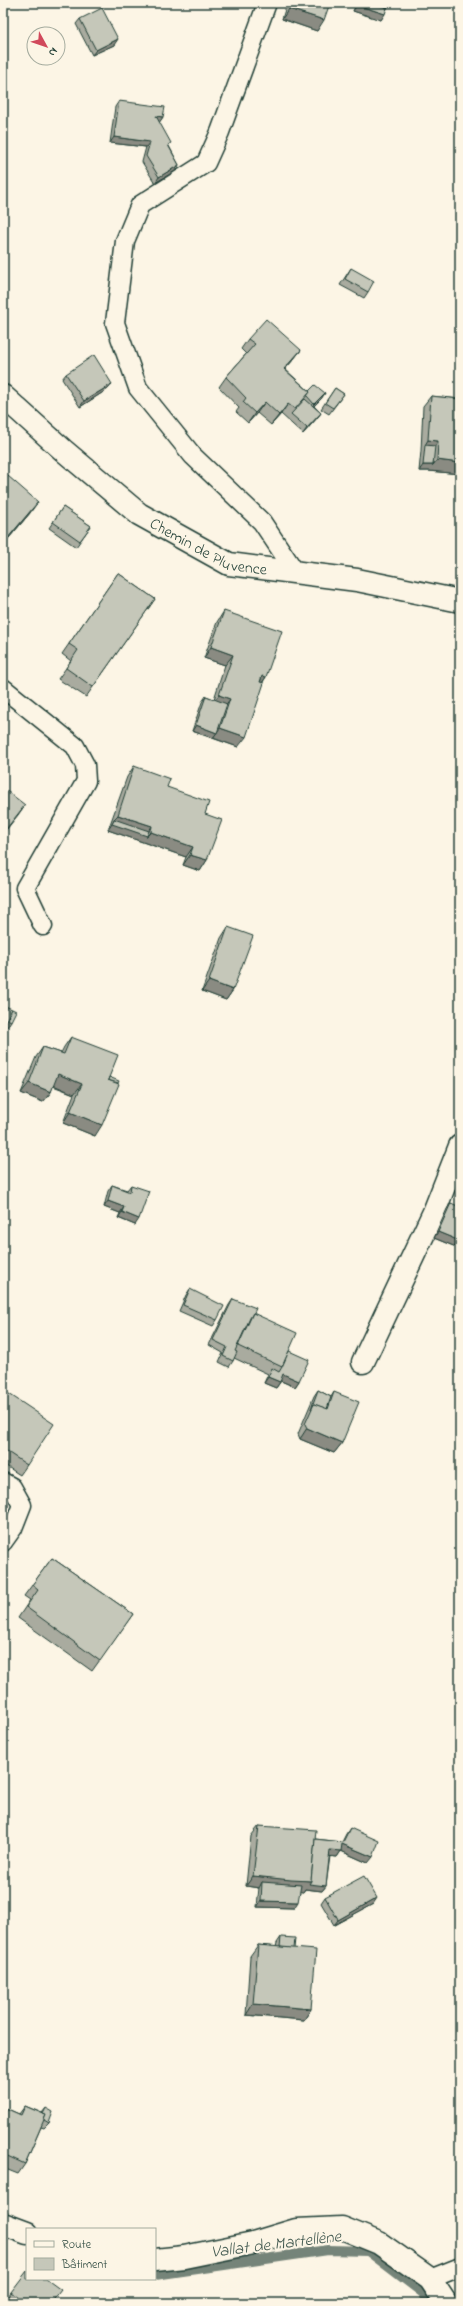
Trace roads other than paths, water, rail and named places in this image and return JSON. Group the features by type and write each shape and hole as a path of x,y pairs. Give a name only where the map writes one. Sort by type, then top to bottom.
{"street":[{"name":"Chemin de Pluvence","path":"3,396 63,450 139,514 229,564 357,580 460,601"},
{"path":"364,1362 434,1212 460,1146"},
{"path":"3,2224 26,2232"},
{"path":"156,2260 184,2257 252,2243 296,2230 342,2228 379,2243 430,2279 446,2303"}],"lane":[{"path":"267,3 220,132 206,163 140,205 124,241 115,323 138,388 193,456 262,522 296,573"},
{"path":"3,688 75,746 85,765 86,781 25,888 44,926"},
{"path":"3,1482 12,1487 22,1505 13,1528 3,1542"},
{"path":"430,2279 460,2267"}],"waterway":[{"name":"Vallat de Martellène","path":"156,2275 328,2250 368,2251 423,2293 429,2303"}]}
